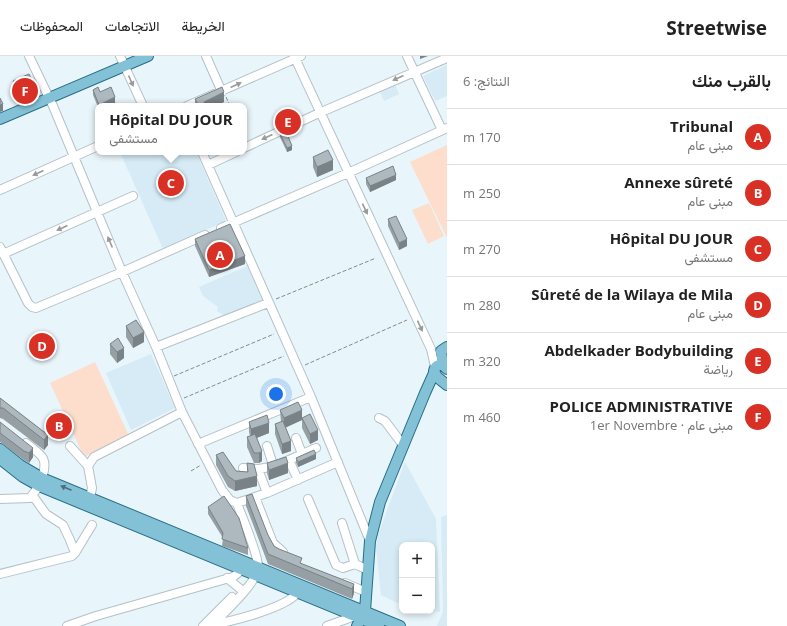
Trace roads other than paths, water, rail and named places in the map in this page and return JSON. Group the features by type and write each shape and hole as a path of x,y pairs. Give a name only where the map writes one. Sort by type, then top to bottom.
{"main road":[{"path":"0,119 148,56"},
{"path":"359,618 366,592 370,541 380,502 422,401 442,374 440,349"},
{"path":"0,449 41,482 253,568 298,592 378,626"},
{"path":"0,459 23,477 90,498 253,568 359,618 400,626"}],"street":[{"path":"29,56 49,98 122,272 156,347 182,412 225,495 230,500 237,503 267,493 338,462"},
{"path":"120,56 141,103"},
{"path":"206,56 223,91"},
{"path":"133,196 2,250 30,305 36,308 122,272 348,174 444,129 406,56"},
{"path":"194,103 296,57 319,113 348,174 440,349"},
{"path":"247,147 319,113 447,58"},
{"path":"0,190 95,147"},
{"path":"203,155 233,223 271,301 370,541"},
{"path":"208,165 230,155"},
{"path":"156,347 271,301"},
{"path":"198,444 311,397"},
{"path":"88,466 94,457 182,412"},
{"path":"379,418 385,421 404,445"},
{"path":"0,499 26,499 33,496 41,482 46,468 45,460 41,455 17,436"},
{"path":"296,438 302,454"},
{"path":"70,446 88,466 92,488 90,498"},
{"path":"267,446 274,465"},
{"path":"243,468 266,468 316,448"},
{"path":"289,460 298,480"},
{"path":"258,469 267,493"},
{"path":"33,496 46,514 63,525 75,553"},
{"path":"255,497 273,543 283,552"},
{"path":"308,498 336,565 343,568 355,564 368,570"},
{"path":"211,626 242,591 253,568 237,503"},
{"path":"342,523 355,564"},
{"path":"0,574 72,556 92,526"},
{"path":"67,626 96,616 227,578 253,568"},
{"path":"227,578 242,591"},
{"path":"338,581 366,592"},
{"path":"203,626 242,591"},
{"path":"211,626 278,606 290,600 298,592"},
{"path":"327,626 359,618"}],"place":[{"name":"POLICE ADMINISTRATIVE","path":"25,91"},
{"name":"Abdelkader Bodybuilding","path":"288,122"},
{"name":"Hôpital DU JOUR","path":"171,183"},
{"name":"Tribunal","path":"220,255"},
{"name":"Sûreté de la Wilaya de Mila","path":"42,346"},
{"name":"Annexe sûreté","path":"59,426"}]}
